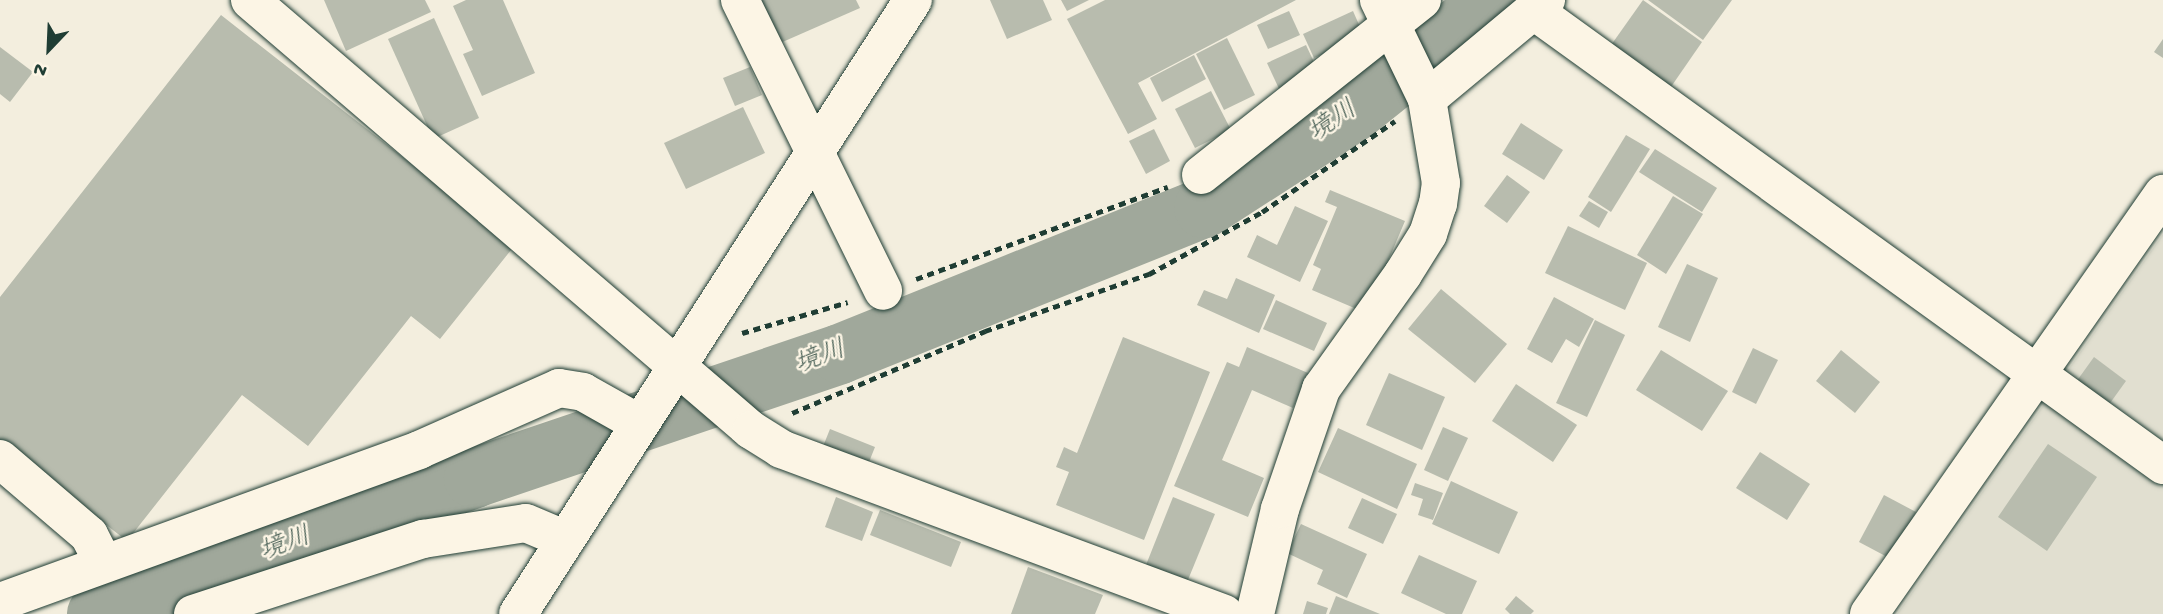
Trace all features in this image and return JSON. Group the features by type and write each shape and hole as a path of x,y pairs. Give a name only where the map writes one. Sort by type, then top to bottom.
{"street":[{"path":"250,0 681,360 751,430 781,449 1224,614"},
{"path":"740,0 815,158 883,291"},
{"path":"518,614 815,158 914,0"},
{"path":"1201,175 1389,22 1422,0"},
{"path":"1427,99 1540,5 2035,375 2163,465"},
{"path":"1255,614 1280,509 1321,389 1403,274 1430,227 1441,183 1427,99 1389,22"},
{"path":"1869,614 2163,194"},
{"path":"0,602 103,562 419,450 559,388 583,392 640,424"},
{"path":"0,459 89,535 103,562"},
{"path":"193,614 423,539 526,523 566,540"}],"path":[{"path":"751,430 985,331 1149,274 1262,212 1427,99"},
{"path":"681,360 883,291 1201,175"}],"shaded area":[{"path":"2163,234 2163,614 1897,614"}],"building":[{"path":"324,0 425,0 431,12 346,51"},
{"path":"466,0 503,0 535,73 482,96 463,54 473,50 453,6"},
{"path":"758,0 856,0 860,8 778,44"},
{"path":"990,0 1043,0 1052,20 1007,39"},
{"path":"1061,0 1089,0 1067,11"},
{"path":"1105,0 1296,0 1138,83 1157,119 1128,134 1067,19"},
{"path":"1643,0 1702,42 1664,97 1604,55"},
{"path":"1648,0 1732,0 1703,40"},
{"path":"1289,11 1300,35 1268,49 1257,25"},
{"path":"1353,11 1364,36 1314,58 1303,34"},
{"path":"221,15 515,245 440,339 411,316 308,446 242,395 127,541 0,442 0,297"},
{"path":"434,18 479,118 433,139 388,39"},
{"path":"1227,38 1255,95 1224,110 1196,54"},
{"path":"2163,39 2163,58 2154,52"},
{"path":"1306,45 1320,75 1281,93 1267,63"},
{"path":"0,47 33,72 10,102 0,94"},
{"path":"1194,55 1206,79 1162,102 1150,78"},
{"path":"750,67 762,95 735,106 723,78"},
{"path":"1211,91 1231,130 1195,148 1175,109"},
{"path":"743,107 765,153 686,189 664,143"},
{"path":"1521,123 1563,150 1544,180 1502,154"},
{"path":"1154,129 1170,161 1146,174 1129,141"},
{"path":"1626,135 1650,149 1611,212 1588,197"},
{"path":"1655,149 1717,188 1702,212 1639,172"},
{"path":"1507,175 1530,192 1507,223 1484,206"},
{"path":"1330,190 1405,221 1366,313 1312,290 1321,269 1313,265 1337,207 1325,202"},
{"path":"1673,196 1703,214 1666,274 1637,255"},
{"path":"1589,201 1608,212 1599,228 1579,216"},
{"path":"1295,206 1328,221 1300,282 1247,257 1257,235 1277,245"},
{"path":"1568,226 1647,263 1625,310 1545,273"},
{"path":"1687,264 1718,278 1690,342 1658,327"},
{"path":"1236,278 1275,295 1259,333 1197,305 1204,290 1227,299"},
{"path":"1441,289 1507,344 1475,383 1408,329"},
{"path":"1554,297 1594,319 1579,347 1566,339 1552,363 1527,349"},
{"path":"1276,300 1327,323 1314,351 1263,329"},
{"path":"1595,320 1625,335 1587,417 1556,403"},
{"path":"1123,337 1210,372 1144,540 1056,505 1069,472 1056,467 1064,447 1077,453"},
{"path":"1247,347 1308,373 1293,408 1252,390 1222,460 1264,478 1248,517 1174,486 1227,362 1239,367"},
{"path":"1753,348 1778,360 1756,404 1732,392"},
{"path":"1661,350 1728,391 1702,431 1636,390"},
{"path":"1841,350 1880,382 1855,413 1816,381"},
{"path":"2094,357 2126,381 2108,406 2076,382"},
{"path":"1389,373 1445,397 1422,450 1366,425"},
{"path":"1516,384 1577,425 1553,462 1492,421"},
{"path":"1443,427 1468,438 1448,481 1424,470"},
{"path":"1338,428 1417,464 1397,509 1318,472"},
{"path":"830,429 875,447 865,472 820,454"},
{"path":"2048,444 2097,477 2047,551 1998,517"},
{"path":"1760,452 1810,484 1787,520 1736,488"},
{"path":"1451,481 1518,512 1499,554 1432,524"},
{"path":"1415,483 1443,493 1433,520 1418,515 1423,499 1411,495"},
{"path":"1884,495 1916,512 1891,559 1859,542"},
{"path":"836,497 873,512 862,541 825,527"},
{"path":"1173,497 1215,514 1183,592 1142,575"},
{"path":"1362,498 1397,514 1383,544 1348,528"},
{"path":"880,510 961,542 951,567 870,535"},
{"path":"1301,524 1367,554 1347,598 1317,584 1323,570 1287,553"},
{"path":"1419,555 1477,581 1462,614 1446,614 1401,593"},
{"path":"1028,567 1103,595 1095,614 1011,614"},
{"path":"1336,596 1380,614 1329,614"},
{"path":"1516,596 1534,611 1531,614 1510,614 1505,609"},
{"path":"1307,601 1328,608 1326,614 1303,614"}],"waterway":[{"name":"境川","path":"97,614 474,478 840,354 1204,208 1353,112 1493,0"}]}
